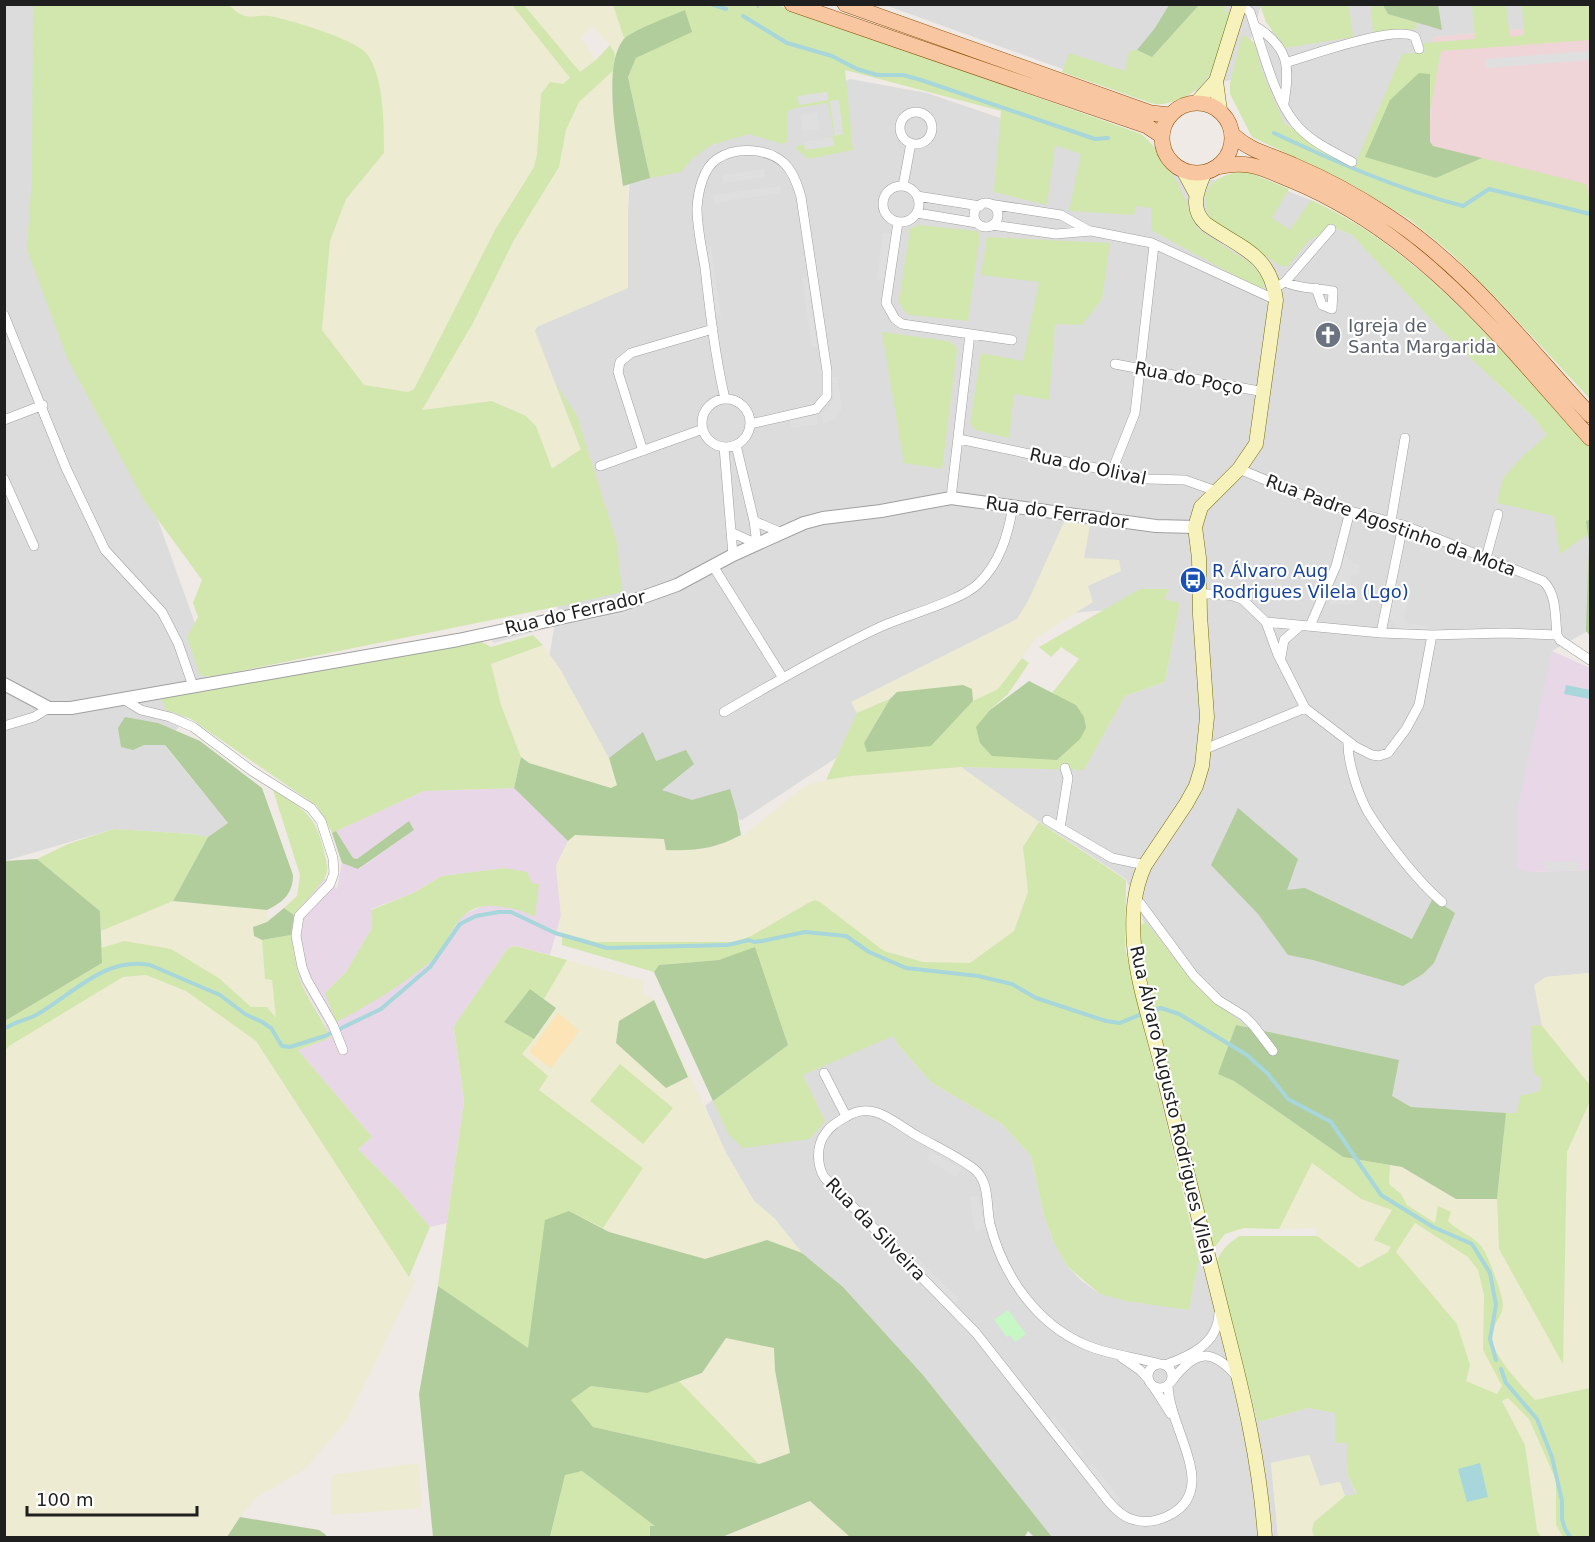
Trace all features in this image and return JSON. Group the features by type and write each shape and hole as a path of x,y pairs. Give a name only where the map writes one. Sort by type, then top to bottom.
{"main road":[{"path":"792,4 1147,126 1162,136"},
{"path":"845,4 1152,113 1170,115"},
{"path":"1197,102 1216,81 1241,4"},
{"path":"1216,81 1220,111"},
{"path":"1196,194 1211,170 1225,159 1231,148 1233,135 1227,118 1220,111 1205,103 1197,102 1187,104 1170,115 1164,124 1163,147 1167,157 1174,165 1194,173 1211,170 1233,162 1246,163 1293,181 1341,205 1400,243 1466,300 1590,438"},
{"path":"1233,135 1261,154 1290,163 1343,189 1429,245 1485,297 1590,415"},
{"path":"1183,170 1196,194 1196,211 1201,220 1258,258 1279,290"},
{"name":"Rua Álvaro Augusto Rodrigues Vilela","path":"1265,1538 1260,1477 1240,1381 1181,1151 1134,948 1133,925 1137,885 1145,865 1192,794 1199,776 1205,748 1207,717 1195,527 1201,507 1239,469 1256,444 1279,290"}],"street":[{"path":"1241,4 1250,12 1284,105 1294,123 1306,134 1352,162"},
{"path":"1255,26 1274,39 1288,62 1284,105"},
{"path":"1288,62 1355,41 1407,33 1415,38 1419,49"},
{"path":"903,186 911,143"},
{"path":"725,399 697,208 704,174 716,159 736,151 756,151 772,155 786,165 796,182 801,197 827,371 827,396 816,409 750,424"},
{"path":"903,186 914,191 917,196 919,207 917,213 909,221 898,222 887,216 883,205 886,193 891,189 903,186"},
{"path":"917,196 1065,216 1091,231"},
{"path":"977,223 975,214 984,205"},
{"path":"984,205 997,212 997,219 992,225"},
{"path":"917,213 977,223 985,227 992,225 1060,232 1091,231 1154,245 1279,290 1293,286 1316,288"},
{"path":"1060,232 1066,227 1065,216"},
{"path":"898,222 886,303 890,313 902,324 1012,340"},
{"path":"1279,290 1331,229"},
{"path":"1112,471 1135,413 1154,245"},
{"path":"4,315 43,405 66,468 105,550 162,612 178,643 193,686"},
{"path":"643,451 618,372 620,362 631,353 713,329"},
{"path":"951,498 970,334"},
{"name":"Rua do Poço","path":"1114,364 1264,392"},
{"path":"725,399 740,404 746,410 750,424 746,436 736,445 724,447 711,441 703,429 703,415 718,401 725,399"},
{"path":"4,420 43,405"},
{"path":"600,466 703,429"},
{"path":"1391,521 1405,438"},
{"name":"Rua do Olival","path":"959,439 1148,479 1185,480 1216,491"},
{"path":"736,445 754,520 757,544"},
{"path":"724,447 733,533 733,555"},
{"name":"Rua Padre Agostinho da Mota","path":"1239,469 1300,494 1350,511 1403,525 1544,581 1553,598 1557,635"},
{"path":"4,479 34,546"},
{"name":"Rua do Ferrador","path":"49,708 71,708 458,639 621,605 677,585 733,555 823,518 881,511 951,498 1156,526 1195,527"},
{"path":"724,712 834,648 977,585 992,567 1008,536 1013,506"},
{"path":"1281,662 1281,647 1284,640 1305,626 1336,566 1350,511"},
{"path":"1486,558 1498,514"},
{"path":"754,520 782,533"},
{"path":"1381,633 1403,525"},
{"path":"733,533 757,544"},
{"path":"713,566 783,678"},
{"path":"1200,594 1230,594 1242,598 1266,622 1281,662 1305,708 1347,741 1372,755 1379,756 1388,753 1406,729 1419,705 1432,635"},
{"path":"1266,622 1381,633 1557,635 1560,640 1590,660"},
{"path":"4,684 49,708"},
{"path":"123,699 141,710 170,717 193,728 252,771 311,808 321,821 333,858 334,873 330,884 299,916 297,936 302,967 307,980 333,1025 342,1046"},
{"path":"4,726 34,717 49,708"},
{"path":"1205,748 1305,708"},
{"path":"1347,741 1347,754 1368,811 1428,890 1442,902"},
{"path":"1060,828 1068,778 1065,768"},
{"path":"1047,820 1112,858 1145,865"},
{"path":"1135,899 1194,976 1218,1000 1244,1016 1273,1051"},
{"path":"824,1073 846,1116"},
{"name":"Rua da Silveira","path":"1115,1353 1140,1370 1151,1383 1173,1419 1191,1469 1190,1495 1182,1507 1168,1516 1152,1521 1130,1519 1109,1503 976,1332 824,1177 819,1162 821,1141 831,1125 861,1110 885,1114 914,1134 976,1170 984,1184 990,1221 999,1251 1024,1296 1040,1315 1067,1335 1087,1345 1162,1365 1172,1374 1170,1384 1173,1419"},
{"path":"1206,1343 1216,1331 1219,1323 1220,1301"},
{"path":"1216,1358 1224,1354 1230,1342 1219,1335 1214,1336 1193,1353 1150,1369 1151,1383 1161,1389 1170,1384 1186,1364 1208,1356 1225,1363 1240,1381"}],"shaded area":[{"path":"43,4 154,509 210,665 200,696 165,746 228,823 208,837 114,829 5,861 4,5"},
{"path":"229,5 512,5 570,78 563,84 534,167 495,230 414,389 408,392 364,385 322,330 330,241 346,199 384,153 272,16 255,18 238,13"},
{"path":"524,5 613,5 624,38 615,54 610,45 592,26 581,38 596,60 580,72"},
{"path":"885,5 1261,5 1249,47 1309,5 1563,5 1555,26 1433,37 1429,158 1372,172 1284,123 1259,71 1157,103"},
{"path":"1590,19 1590,210 1429,158 1433,37 1555,26"},
{"path":"1590,51 1590,60 1486,68 1485,59"},
{"path":"614,70 611,92 624,186 628,184 628,288 537,327 535,331 581,450 551,469 536,426 526,416 493,401 422,410 473,323 514,240 559,167 566,130 579,102"},
{"path":"850,79 927,93 1147,168 1214,180 1246,175 1311,200 1338,229 1352,235 1533,417 1548,436 1590,524 1590,630 1552,651 1529,872 1590,870 1590,973 1546,977 1568,1083 1481,1155 1179,1008 1126,879 990,789 961,767 1084,769 1125,696 1165,682 1180,603 1030,617 839,756 742,820 630,796 549,658 558,605 527,325 625,272 630,174"},
{"path":"827,92 828,100 799,105 797,96"},
{"path":"839,100 843,134 835,136 830,101"},
{"path":"817,112 819,129 803,132 800,115"},
{"path":"833,138 834,146 805,150 804,142"},
{"path":"764,169 765,177 723,183 722,175"},
{"path":"780,186 781,193 714,203 712,195"},
{"path":"883,232 892,234 886,280 877,279"},
{"path":"706,246 711,246 721,316 715,316"},
{"path":"802,278 807,278 817,347 812,347"},
{"path":"832,377 837,377 842,409 834,420 823,423 822,413 827,410 834,399"},
{"path":"817,415 818,424 791,428 789,419"},
{"path":"1064,522 1090,525 1084,558 1119,560 1121,571 1088,586 1093,602 1036,638 998,689 973,701 972,689 897,692 890,699 857,713 851,702 1017,619 1029,599"},
{"path":"1345,554 1354,564 1359,565 1360,574 1350,576 1354,604 1329,605"},
{"path":"1391,597 1408,601 1404,616 1406,623 1429,626 1429,629 1402,629 1395,626 1389,615"},
{"path":"626,607 625,614 552,627 494,643 489,638"},
{"path":"543,645 560,669 609,758 617,785 611,788 529,763 521,757 501,705 491,664"},
{"path":"1552,651 1590,668 1590,870 1529,872 1517,869 1517,810"},
{"path":"961,767 1039,822 1023,847 1028,892 1014,931 970,963 923,962 884,951 815,900 751,936 733,942 596,942 563,933 558,929 561,915 556,866 568,841 575,835 664,839 666,850 714,847 744,835 801,789 812,783 851,776"},
{"path":"514,788 568,841 556,866 561,915 550,955 515,946 454,1028 464,1101 447,1223 430,1227 398,1189 358,1149 372,1137 298,1050 329,1038 324,1022 299,976 291,935 294,915 324,878 337,889 342,863 359,869 414,830 409,821 357,859 353,858 336,831 424,791","holes":["505,868 532,883 463,915 431,961 325,993 346,972 372,928 371,909 413,893 442,876"]},
{"path":"1544,861 1579,862 1580,870 1545,870"},
{"path":"173,901 267,910 267,922 253,927 254,936 262,940 265,979 272,980 276,1018 267,1008 251,1007 220,979 124,941 101,948 101,931"},
{"path":"515,946 644,981 644,994 654,1000 726,1153 754,1201 775,1219 802,1253 767,1240 706,1260 609,1232 569,1211 545,1220 528,1349 438,1286 464,1101 454,1028 508,948"},
{"path":"1590,973 1590,1085 1542,1026 1534,985 1546,977"},
{"path":"146,975 186,991 256,1041 409,1277 415,1281 347,1420 305,1469 257,1497 227,1537 5,1538 5,1051 9,1046 123,977"},
{"path":"864,976 899,1046 932,1083 1002,1124 1031,1156 1044,1215 1054,1243 1068,1267 1082,1281 1100,1294 1189,1310 1199,1260 1216,1266 1258,1422 1308,1408 1335,1413 1335,1442 1348,1442 1348,1476 1357,1495 1345,1496 1340,1482 1320,1486 1309,1455 1271,1463 1278,1537 1052,1537 923,1375 843,1287 802,1253 775,1219 754,1201 726,1153 705,1106"},
{"path":"1590,1101 1590,1388 1535,1401 1507,1370 1492,1336 1503,1306 1481,1246 1448,1221 1450,1212 1435,1223 1407,1205 1401,1194 1389,1184 1390,1165 1402,1167 1456,1199 1497,1199 1499,1249 1563,1363 1567,1152"},
{"path":"931,1152 962,1169 956,1177 927,1159"},
{"path":"1312,1163 1361,1199 1393,1210 1374,1240 1392,1247 1388,1252 1358,1268 1317,1236 1316,1228 1279,1229"},
{"path":"978,1196 985,1230 976,1232 969,1197"},
{"path":"1415,1223 1468,1257 1478,1270 1484,1295 1483,1350 1502,1387 1497,1394 1466,1381 1396,1252"},
{"path":"915,1256 959,1299 955,1303 911,1260"},
{"path":"726,1338 774,1347 775,1370 790,1453 759,1464 679,1381 702,1373"},
{"path":"1508,1398 1529,1419 1556,1480 1556,1525 1563,1537 1541,1537 1537,1530 1525,1445 1502,1401"},
{"path":"1054,1416 1084,1454 1080,1457 1050,1419"},
{"path":"1309,1455 1320,1486 1340,1482 1345,1496 1314,1522 1312,1530 1314,1537 1278,1537 1271,1463"},
{"path":"419,1463 421,1508 331,1515 332,1475"},
{"path":"1093,1464 1121,1500 1116,1504 1087,1467"},
{"path":"810,1501 850,1537 722,1538"}],"green space":[{"path":"33,5 229,5 242,15 275,17 322,31 348,41 365,52 376,72 382,100 384,153 346,199 330,241 322,330 364,385 408,392 414,389 495,230 534,167 541,94 550,82 563,84 570,78 512,5 524,5 580,72 610,45 615,54 614,70 579,102 566,130 559,167 514,240 473,323 422,410 492,401 526,416 536,426 552,469 581,449 556,384 577,416 617,543 622,592 211,677 200,675 187,637 198,617 193,603 202,580 145,502 68,360 27,250 32,174"},
{"path":"613,5 777,5 1141,134 1160,154 1171,172 1186,201 1192,219 1200,231 1250,263 1264,279 1263,291 1151,230 1151,208 1136,206 1134,215 1069,211 1081,154 1055,145 1047,205 994,192 1001,111 845,70 853,150 809,159 796,149 797,146 834,137 828,103 795,108 787,112 787,142 782,144 749,134 711,145 692,159 681,172 650,178 628,77 636,58 691,32 685,10 624,38"},
{"path":"1169,5 1199,5 1152,57 1137,50 1155,28"},
{"path":"1199,5 1227,5 1224,11 1230,13 1214,65 1200,86 1190,94 1169,103 1154,104 1062,72 1069,53 1125,71 1129,51 1137,50 1152,57"},
{"path":"1260,5 1349,5 1353,37 1285,48 1266,22"},
{"path":"1371,5 1383,5 1388,14 1417,23 1416,29 1373,33"},
{"path":"1383,5 1438,5 1442,30 1388,14"},
{"path":"1472,5 1506,5 1510,37 1524,35 1522,5 1590,5 1590,40 1441,51 1430,110 1430,74 1365,156 1436,178 1482,158 1586,184 1590,202 1590,399 1450,252 1409,219 1349,183 1252,137 1230,94 1230,83 1242,36 1246,36 1255,44 1262,71 1284,123 1354,167 1402,54 1425,52 1423,43 1475,39"},
{"path":"685,10 692,32 636,58 628,77 650,178 623,186 615,132 612,90 617,53 623,40 633,33"},
{"path":"1419,73 1430,74 1430,142 1433,146 1482,158 1436,178 1365,157 1390,100"},
{"path":"1246,171 1289,189 1272,218 1290,230 1311,200 1353,222 1391,248 1427,278 1495,343 1590,447 1590,519 1586,521 1588,534 1560,554 1554,516 1497,503 1503,478 1547,435 1533,417 1440,329 1352,235 1338,229 1310,239 1287,267 1279,265 1213,222 1206,201 1210,186 1225,176"},
{"path":"918,225 977,231 980,235 968,321 909,315 902,308 899,302 910,229"},
{"path":"987,237 1110,243 1102,299 1082,325 1055,324 1049,400 1014,394 1009,438 975,430 970,423 981,353 1023,361 1039,282 981,275"},
{"path":"882,332 948,341 956,346 942,469 904,463"},
{"path":"1590,519 1590,636 1586,631 1589,542 1586,521"},
{"path":"1140,589 1169,589 1164,599 1180,603 1165,682 1125,696 1084,770 961,767 826,780 857,713 890,699 864,743 931,746 973,701 998,689 1022,658 1029,663 1008,694 990,710 1076,705 1052,693 1079,659 1061,647 1051,657 1039,647"},
{"path":"533,635 543,645 491,664 501,705 521,757 514,788 424,791 332,833 317,806 191,719 166,710 161,697 478,640 491,647"},
{"path":"1029,681 1076,705 1084,717 1086,728 1080,739 1057,760 992,756 980,743 976,727 990,710"},
{"path":"963,685 972,689 973,701 931,746 867,752 864,743 890,699 897,692"},
{"path":"125,717 158,723 200,741 262,788 293,875 289,892 278,904 267,910 173,901 208,837 228,823 165,745 144,745 133,750 121,747 118,728"},
{"path":"643,732 656,761 686,750 694,764 662,790 692,800 730,789 741,835 713,846 686,850 666,850 664,839 575,835 568,841 514,788 521,757 529,763 611,788 617,785 609,758"},
{"path":"273,790 301,808 313,821 321,839 327,864 324,879 294,915 284,908 297,896 300,875"},
{"path":"1238,808 1298,859 1287,890 1305,888 1412,939 1433,898 1455,913 1434,963 1423,974 1403,986 1288,955 1258,914 1211,865"},
{"path":"409,821 414,830 358,869 342,863 332,833 336,831 353,858 357,859"},
{"path":"1039,822 1126,880 1125,948 1199,1260 1189,1310 1126,1301 1100,1294 1068,1267 1054,1243 1044,1215 1031,1156 1002,1124 932,1083 893,1036 803,1075 825,1121 810,1139 743,1148 729,1135 713,1101 788,1045 755,948 719,960 659,965 654,972 562,945 562,933 596,942 733,942 751,936 815,900 884,951 923,962 970,963 1014,931 1028,892 1023,847"},
{"path":"114,829 208,837 173,901 101,931 100,911 37,859 68,844"},
{"path":"37,859 100,911 102,963 5,1021 5,861"},
{"path":"505,868 527,872 532,883 539,884 535,917 496,906 482,906 471,910 456,924 430,962 385,995 336,1022 325,993 346,972 372,928 371,910 413,893 442,876"},
{"path":"284,908 294,915 291,935 262,940 254,936 253,927 267,922"},
{"path":"1146,922 1200,990 1247,1027 1236,1025 1219,1074 1234,1081 1343,1157 1390,1165 1389,1184 1401,1194 1407,1205 1435,1223 1438,1206 1451,1212 1448,1221 1481,1246 1498,1284 1503,1306 1492,1332 1493,1344 1502,1361 1535,1400 1590,1388 1590,1537 1563,1537 1556,1525 1556,1480 1529,1419 1508,1398 1502,1401 1525,1445 1537,1530 1541,1537 1314,1537 1312,1530 1314,1522 1345,1496 1357,1494 1348,1476 1347,1443 1335,1443 1335,1413 1308,1408 1258,1422 1216,1266 1217,1261 1224,1249 1239,1236 1317,1236 1359,1268 1388,1252 1391,1247 1374,1240 1392,1210 1361,1199 1312,1163 1279,1229 1244,1228 1225,1234 1213,1249 1151,999 1138,934 1141,925","holes":["1415,1223 1468,1257 1478,1270 1484,1295 1483,1350 1502,1386 1497,1394 1466,1381 1470,1365 1457,1324 1396,1252"]},
{"path":"291,935 301,981 330,1038 298,1050 372,1137 358,1149 398,1189 430,1227 409,1277 256,1041 186,991 146,975 123,977 9,1046 5,1051 5,1021 102,963 101,948 124,941 171,949 220,979 251,1007 267,1007 276,1018 272,980 265,979 262,940"},
{"path":"515,946 567,960 544,999 530,989 504,1022 534,1039 522,1054 548,1076 539,1090 643,1168 603,1228 569,1211 528,1349 438,1286 464,1101 454,1028 508,948"},
{"path":"755,947 788,1045 713,1101 654,972 659,965 719,960"},
{"path":"530,989 556,1008 534,1039 504,1022"},
{"path":"654,1000 688,1077 666,1088 616,1043 619,1021"},
{"path":"1236,1025 1399,1060 1392,1096 1411,1107 1506,1113 1497,1199 1456,1199 1402,1167 1343,1157 1234,1081 1218,1074"},
{"path":"1531,1025 1542,1026 1590,1085 1590,1101 1567,1152 1563,1364 1499,1249 1497,1199 1506,1113 1517,1113 1520,1096 1540,1091 1541,1078 1533,1073"},
{"path":"620,1064 673,1108 643,1144 590,1101"},
{"path":"569,1211 609,1232 705,1259 767,1240 802,1253 843,1287 923,1375 1052,1537 1034,1537 1028,1531 1024,1538 850,1537 810,1501 722,1537 650,1537 650,1526 655,1526 582,1471 565,1475 550,1537 433,1537 419,1394 438,1286 528,1348 545,1220","holes":["726,1338 774,1348 775,1370 790,1453 759,1464 593,1427 571,1400 591,1386 647,1393 702,1373"]},
{"path":"1008,1310 1026,1334 1015,1342 1010,1335 1007,1337 994,1320"},
{"path":"679,1381 759,1464 593,1427 570,1400 591,1386 647,1393"},
{"path":"582,1471 657,1527 650,1526 650,1537 550,1538 565,1474"},
{"path":"240,1517 319,1530 326,1537 227,1537"}],"sand":[{"path":"558,1013 579,1031 551,1068 529,1052"}],"water":[{"path":"1566,685 1590,690 1590,699 1564,694"},
{"path":"1480,1463 1488,1497 1467,1502 1458,1469"}],"waterway":[{"path":"711,4 726,9"},
{"path":"743,16 787,43 832,56 857,69 877,75 903,75 1095,139 1108,138"},
{"path":"1274,133 1367,174 1414,192 1463,206 1489,189 1590,214"},
{"path":"4,1029 38,1014 105,971 119,966 150,965 220,995 245,1014 271,1028 282,1046 290,1047 325,1036 381,1009 430,967 460,924 476,916 499,912 511,912 555,933 607,948 728,945 805,932 846,936 869,952 906,968 978,976 1012,984 1036,998 1106,1021 1120,1023 1144,1013"},
{"path":"1151,1011 1161,1008 1179,1014 1247,1055 1268,1074 1288,1099 1331,1122 1381,1195 1433,1227 1472,1244 1490,1273 1496,1305 1490,1339 1496,1360"},
{"path":"1501,1369 1506,1383 1537,1419 1552,1457 1562,1501 1562,1519 1571,1538"}],"place":[{"name":"Igreja de Santa Margarida","path":"1328,335"},
{"name":"R Álvaro Aug Rodrigues Vilela (Lgo)","path":"1193,580"}]}
